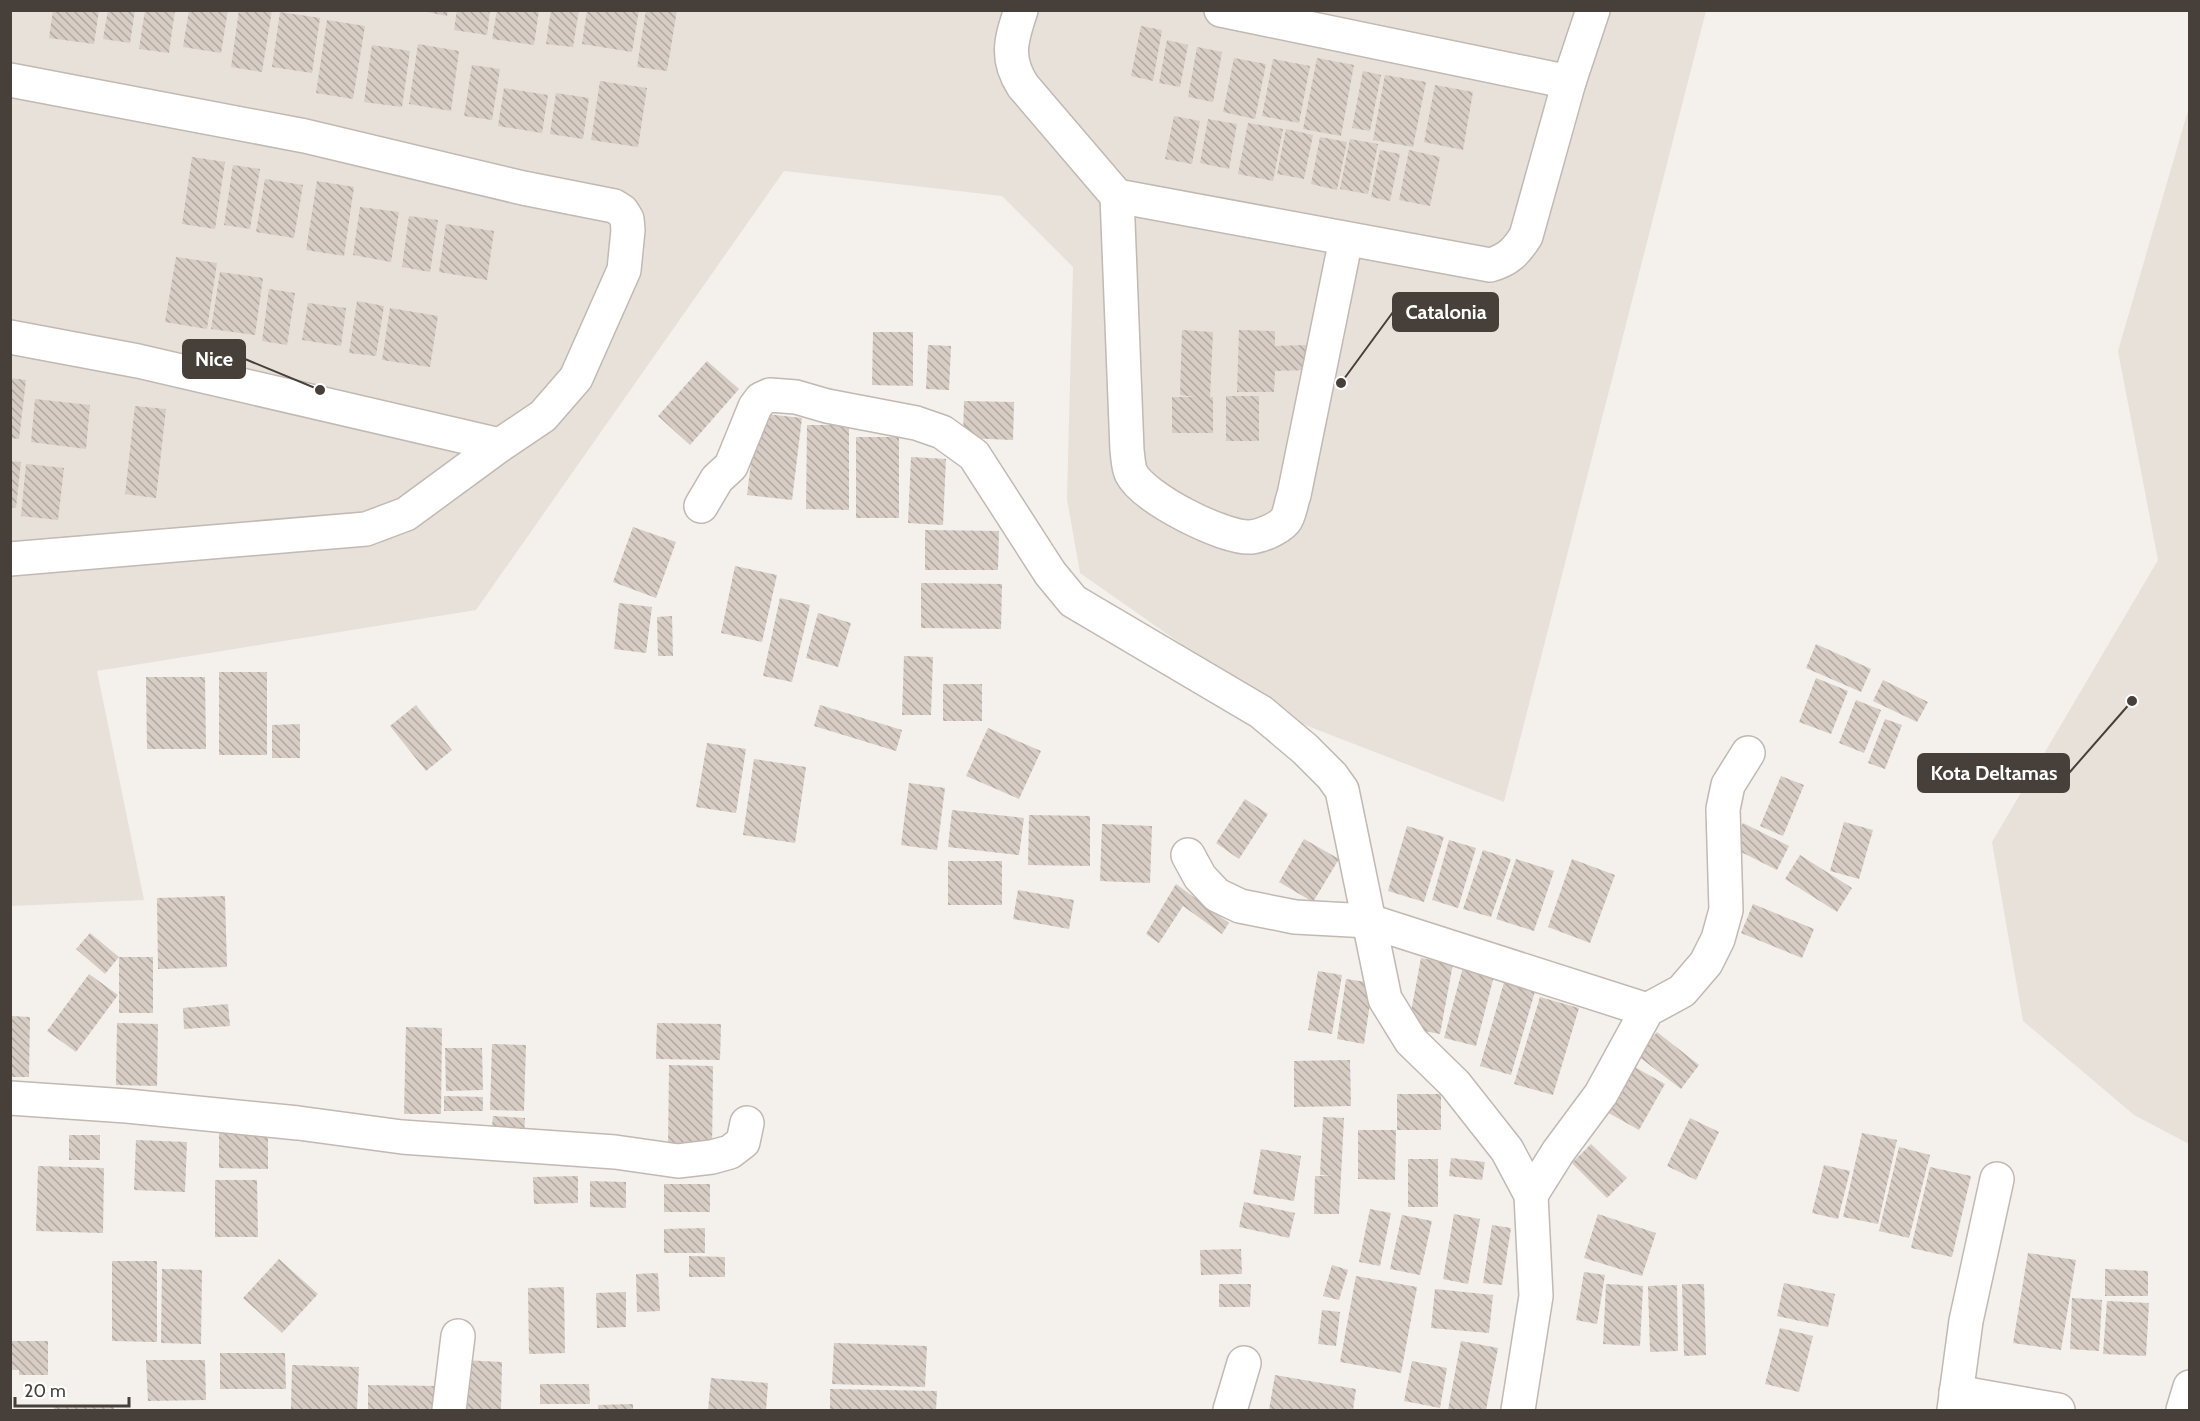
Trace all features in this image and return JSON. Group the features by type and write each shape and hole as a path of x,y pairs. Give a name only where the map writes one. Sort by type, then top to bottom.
{"street":[{"path":"1021,10 1014,32 1010,57 1013,71 1023,86 1117,196 1127,450 1130,472 1141,486 1156,498 1218,531 1251,537 1269,532 1285,521 1294,495 1346,239"},
{"path":"1221,10 1569,82"},
{"path":"1117,196 1490,265 1500,262 1511,256 1526,236 1569,82 1593,10"},
{"path":"10,80 305,136 523,188 614,206 622,211 627,219 628,230 624,270 576,378 543,416 406,514 366,529 10,560"},
{"path":"10,337 138,361 500,445"},
{"path":"701,506 717,479 730,466 754,408 761,399 770,395 796,397 827,406 916,423 942,432 974,455 1050,573 1073,602 1262,712 1332,776 1342,790 1385,999 1397,1022 1411,1041 1455,1084 1507,1150 1531,1195 1536,1296 1526,1410"},
{"path":"1531,1195 1558,1152 1601,1094 1647,1010 1682,991 1707,963 1718,939 1726,910 1723,809 1728,785 1748,753"},
{"path":"1188,855 1200,877 1217,895 1240,906 1295,917 1369,921 1647,1010"},
{"path":"10,1098 127,1106 298,1123 402,1137 615,1152 678,1161 712,1157 730,1152 742,1142 747,1123"},
{"path":"1997,1179 1966,1321 1955,1401 2058,1410"},
{"path":"449,1410 458,1336"},
{"path":"1230,1410 1244,1363"},
{"path":"2183,1410 2190,1387"}],"shaded area":[{"path":"10,11 1706,11 1504,802 1287,718 1080,573 1067,499 1073,267 1002,196 784,171 476,610 97,671 144,900 11,906"},
{"path":"2189,107 2190,1144 2134,1115 2023,1021 1992,842 2158,560 2118,351"}],"building":[{"path":"53,10 99,10 94,44 49,38"},
{"path":"108,10 135,10 130,43 103,39"},
{"path":"145,10 175,10 169,53 139,49"},
{"path":"189,10 228,10 221,53 183,47"},
{"path":"239,10 272,10 262,72 231,67"},
{"path":"417,10 448,10 447,16"},
{"path":"457,10 490,10 487,35 454,30"},
{"path":"497,10 539,10 534,45 492,39"},
{"path":"551,10 579,10 573,47 546,44"},
{"path":"587,10 639,10 632,52 582,44"},
{"path":"646,10 677,10 667,71 637,67"},
{"path":"280,12 320,18 312,73 272,67"},
{"path":"327,20 365,26 353,99 316,93"},
{"path":"1141,26 1162,30 1153,81 1131,76"},
{"path":"1167,40 1188,45 1180,87 1159,83"},
{"path":"418,44 459,51 451,111 409,104"},
{"path":"372,45 410,51 402,107 364,102"},
{"path":"1197,47 1222,52 1213,102 1188,97"},
{"path":"1234,58 1266,64 1255,119 1223,112"},
{"path":"1317,58 1354,65 1341,136 1303,129"},
{"path":"1273,59 1310,66 1299,123 1262,116"},
{"path":"472,65 500,69 492,120 464,116"},
{"path":"1363,71 1381,75 1370,131 1352,128"},
{"path":"1385,75 1426,82 1413,147 1373,140"},
{"path":"600,81 647,88 638,147 591,140"},
{"path":"1435,85 1473,92 1463,150 1424,142"},
{"path":"504,88 548,95 542,133 498,126"},
{"path":"556,93 589,98 583,139 550,134"},
{"path":"1174,116 1200,121 1192,164 1165,159"},
{"path":"1208,119 1237,124 1229,169 1200,163"},
{"path":"1248,123 1283,129 1273,181 1238,174"},
{"path":"1286,129 1313,135 1304,179 1277,174"},
{"path":"1320,137 1347,142 1337,190 1311,184"},
{"path":"1350,139 1378,144 1368,194 1340,189"},
{"path":"1380,150 1400,154 1390,201 1371,197"},
{"path":"1409,150 1440,157 1430,206 1399,200"},
{"path":"192,157 225,162 215,229 182,224"},
{"path":"233,165 260,169 250,229 224,225"},
{"path":"265,179 303,185 294,238 256,232"},
{"path":"317,181 354,187 344,256 306,250"},
{"path":"360,207 399,212 391,262 353,255"},
{"path":"409,216 438,220 430,272 402,267"},
{"path":"446,224 494,231 487,280 439,272"},
{"path":"176,257 217,263 207,329 165,322"},
{"path":"220,272 263,278 255,335 211,329"},
{"path":"269,289 295,293 287,345 262,341"},
{"path":"357,301 384,306 376,356 349,353"},
{"path":"308,303 346,308 341,346 302,340"},
{"path":"390,308 438,316 430,367 382,360"},
{"path":"1182,330 1213,332 1210,397 1213,397 1213,433 1172,433 1172,397 1195,397 1180,395"},
{"path":"1239,330 1275,331 1275,346 1306,345 1308,370 1275,371 1274,392 1237,392"},
{"path":"873,332 913,332 913,386 872,385"},
{"path":"928,345 951,346 949,390 926,389"},
{"path":"707,361 739,389 690,445 658,416"},
{"path":"10,378 26,380 19,439 10,438"},
{"path":"1226,396 1259,396 1259,441 1226,441"},
{"path":"35,399 90,405 86,449 31,442"},
{"path":"964,401 1014,402 1013,440 963,438"},
{"path":"135,406 166,409 156,498 125,494"},
{"path":"757,413 802,418 792,500 747,495"},
{"path":"807,425 849,425 849,510 806,509"},
{"path":"856,437 899,437 899,518 856,518"},
{"path":"911,457 946,459 943,525 908,523"},
{"path":"10,461 21,462 16,508 10,507"},
{"path":"26,464 64,468 58,520 21,516"},
{"path":"633,527 676,542 656,598 613,582"},
{"path":"925,530 999,531 998,570 925,570"},
{"path":"735,566 777,575 762,642 721,633"},
{"path":"921,583 1002,584 1001,629 921,628"},
{"path":"780,598 810,605 792,682 763,676"},
{"path":"619,603 652,607 646,653 614,649"},
{"path":"818,613 851,623 838,667 806,658"},
{"path":"672,616 673,656 658,656 657,617"},
{"path":"1816,644 1871,669 1861,692 1806,668"},
{"path":"904,656 933,657 931,715 902,715"},
{"path":"219,672 267,672 267,755 219,755"},
{"path":"146,677 205,677 206,749 147,749"},
{"path":"1816,678 1848,691 1831,734 1799,722"},
{"path":"1883,680 1928,702 1917,722 1873,701"},
{"path":"943,684 982,684 982,721 943,721"},
{"path":"1856,700 1881,710 1864,753 1839,743"},
{"path":"416,705 452,750 426,771 390,726"},
{"path":"820,705 902,730 896,751 814,726"},
{"path":"1885,719 1902,725 1885,769 1868,763"},
{"path":"300,724 300,758 272,758 272,725"},
{"path":"988,728 1041,751 1019,799 966,776"},
{"path":"707,743 746,749 736,813 696,807"},
{"path":"754,759 806,767 795,843 743,835"},
{"path":"1781,776 1804,785 1783,836 1760,826"},
{"path":"909,783 945,788 937,850 901,845"},
{"path":"1245,799 1268,814 1239,859 1216,843"},
{"path":"952,810 1024,818 1019,855 948,847"},
{"path":"1029,815 1090,816 1090,866 1028,865"},
{"path":"1844,822 1873,830 1859,879 1830,871"},
{"path":"1743,823 1789,846 1777,870 1731,847"},
{"path":"1102,824 1152,826 1150,883 1100,881"},
{"path":"1407,826 1444,837 1424,902 1388,891"},
{"path":"1304,839 1339,859 1313,902 1279,882"},
{"path":"1449,840 1476,848 1458,908 1432,900"},
{"path":"1483,850 1511,859 1491,917 1463,909"},
{"path":"1800,855 1852,888 1837,912 1785,879"},
{"path":"1516,859 1554,871 1534,931 1496,919"},
{"path":"1572,859 1615,875 1590,943 1548,927"},
{"path":"948,861 1002,861 1002,905 948,905"},
{"path":"1176,884 1229,923 1222,934 1183,906 1159,943 1146,934"},
{"path":"1018,890 1074,900 1069,929 1013,919"},
{"path":"225,896 227,967 158,969 157,898"},
{"path":"1753,904 1814,929 1802,958 1741,933"},
{"path":"90,933 119,957 105,974 76,949"},
{"path":"119,957 153,957 153,1013 119,1013"},
{"path":"1421,958 1453,964 1440,1034 1408,1028"},
{"path":"1463,967 1494,976 1476,1046 1444,1038"},
{"path":"1318,971 1342,975 1332,1034 1308,1030"},
{"path":"89,974 118,995 76,1052 47,1031"},
{"path":"1346,979 1373,983 1364,1044 1337,1039"},
{"path":"1505,979 1536,988 1511,1075 1480,1066"},
{"path":"1540,997 1579,1008 1553,1095 1514,1084"},
{"path":"228,1004 230,1026 184,1029 183,1008"},
{"path":"10,1016 30,1017 29,1077 10,1077"},
{"path":"117,1023 158,1024 157,1086 116,1085"},
{"path":"657,1023 721,1024 720,1060 656,1059"},
{"path":"406,1027 442,1028 441,1114 404,1114"},
{"path":"1657,1032 1699,1065 1681,1089 1638,1056"},
{"path":"492,1044 526,1045 524,1111 490,1110"},
{"path":"445,1048 482,1048 483,1090 446,1091"},
{"path":"1350,1060 1351,1106 1294,1107 1294,1061"},
{"path":"669,1065 713,1066 712,1152 668,1151"},
{"path":"1631,1065 1665,1084 1639,1130 1605,1111"},
{"path":"1397,1094 1441,1094 1441,1130 1397,1130"},
{"path":"444,1096 483,1097 483,1111 444,1111"},
{"path":"493,1116 525,1118 524,1140 491,1138"},
{"path":"1323,1117 1344,1118 1339,1214 1314,1214 1315,1176 1332,1176 1320,1175"},
{"path":"1690,1118 1719,1132 1696,1180 1667,1166"},
{"path":"219,1130 268,1130 268,1169 219,1168"},
{"path":"1358,1130 1396,1130 1395,1180 1358,1179"},
{"path":"1862,1133 1897,1140 1878,1224 1843,1217"},
{"path":"69,1135 100,1135 100,1160 69,1160"},
{"path":"136,1140 187,1142 185,1192 134,1190"},
{"path":"1591,1144 1627,1178 1607,1198 1572,1163"},
{"path":"1899,1147 1930,1155 1909,1238 1879,1231"},
{"path":"1261,1149 1301,1156 1294,1201 1253,1194"},
{"path":"1451,1158 1485,1162 1482,1180 1449,1176"},
{"path":"1408,1159 1438,1159 1438,1207 1408,1207"},
{"path":"1824,1165 1850,1171 1838,1219 1812,1213"},
{"path":"38,1166 104,1168 103,1233 36,1231"},
{"path":"1930,1167 1971,1176 1952,1257 1911,1248"},
{"path":"578,1176 578,1203 534,1204 533,1177"},
{"path":"215,1180 257,1180 258,1237 215,1237"},
{"path":"590,1181 626,1182 626,1208 590,1207"},
{"path":"664,1184 710,1184 710,1212 664,1212"},
{"path":"1244,1202 1295,1213 1289,1238 1239,1227"},
{"path":"1370,1209 1391,1213 1380,1266 1359,1262"},
{"path":"1454,1214 1480,1219 1468,1284 1443,1279"},
{"path":"1598,1214 1656,1233 1642,1276 1584,1258"},
{"path":"1402,1215 1432,1221 1420,1275 1390,1269"},
{"path":"1492,1225 1511,1228 1502,1285 1483,1283"},
{"path":"705,1228 705,1253 664,1253 664,1229"},
{"path":"1241,1249 1242,1274 1201,1275 1200,1250"},
{"path":"2028,1253 2076,1260 2061,1350 2013,1343"},
{"path":"689,1256 725,1257 725,1277 689,1277"},
{"path":"279,1259 318,1294 282,1333 243,1298"},
{"path":"112,1261 157,1261 157,1342 112,1341"},
{"path":"1332,1265 1348,1270 1339,1300 1323,1296"},
{"path":"162,1269 202,1270 201,1344 161,1343"},
{"path":"2105,1269 2148,1271 2148,1296 2105,1296"},
{"path":"1584,1272 1605,1275 1597,1324 1576,1320"},
{"path":"658,1273 660,1311 637,1312 636,1274"},
{"path":"1356,1276 1417,1287 1401,1373 1340,1362"},
{"path":"1784,1283 1835,1294 1828,1327 1777,1316"},
{"path":"1219,1284 1251,1284 1250,1307 1219,1307"},
{"path":"1606,1284 1643,1286 1640,1346 1603,1344"},
{"path":"1682,1284 1704,1284 1706,1355 1684,1356"},
{"path":"1677,1285 1678,1351 1650,1352 1648,1286"},
{"path":"564,1287 565,1353 529,1354 528,1288"},
{"path":"1435,1289 1493,1295 1489,1333 1431,1328"},
{"path":"626,1292 626,1327 597,1328 596,1293"},
{"path":"2072,1298 2102,1300 2099,1351 2070,1349"},
{"path":"2107,1301 2149,1303 2146,1356 2103,1354"},
{"path":"1322,1310 1340,1312 1336,1346 1318,1344"},
{"path":"1780,1328 1813,1336 1799,1392 1765,1384"},
{"path":"10,1341 48,1341 48,1375 19,1375 19,1370 10,1370"},
{"path":"1461,1341 1498,1348 1486,1410 1448,1410"},
{"path":"834,1343 927,1346 925,1387 832,1384"},
{"path":"220,1353 285,1353 286,1389 220,1389"},
{"path":"146,1360 205,1360 206,1400 148,1401"},
{"path":"462,1360 502,1362 501,1410 460,1410"},
{"path":"1412,1361 1447,1368 1440,1408 1404,1401"},
{"path":"292,1365 359,1367 357,1410 291,1410"},
{"path":"1275,1375 1356,1389 1353,1410 1269,1410"},
{"path":"711,1378 768,1383 766,1410 708,1410"},
{"path":"540,1384 589,1384 590,1404 540,1404"},
{"path":"368,1385 437,1386 436,1410 368,1410"},
{"path":"830,1389 937,1391 936,1410 830,1410"},
{"path":"633,1404 633,1410 599,1410 598,1405"},
{"path":"54,1405 114,1405 114,1410 54,1410"}],"place":[{"name":"Catalonia","path":"1341,383"},
{"name":"Nice","path":"320,390"},
{"name":"Kota Deltamas","path":"2132,701"}]}
